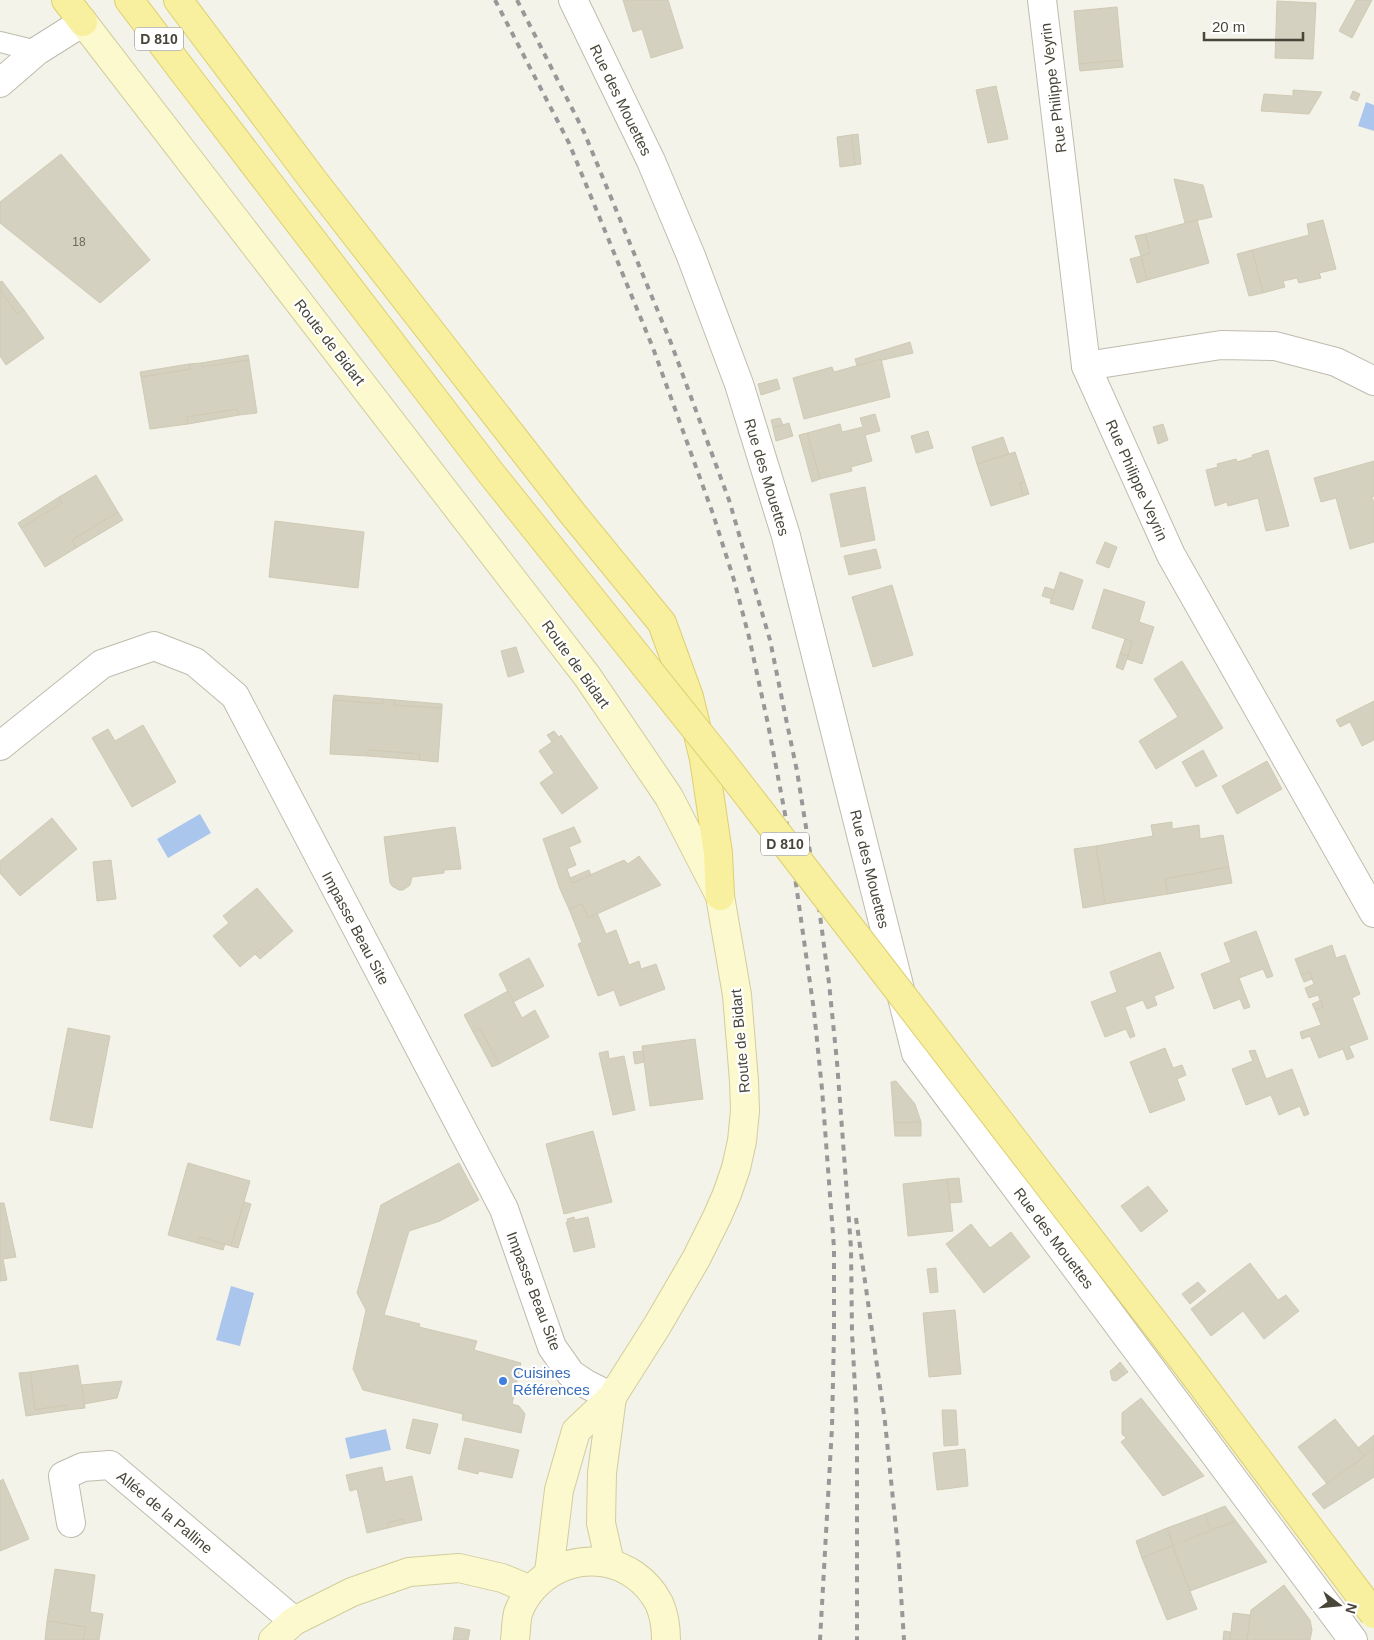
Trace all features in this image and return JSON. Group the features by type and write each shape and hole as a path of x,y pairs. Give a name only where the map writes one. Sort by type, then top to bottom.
{"main road":[{"path":"66,0 83,22"},
{"name":"D 810","path":"129,0 490,472 726,767 878,964 1187,1365 1374,1614"},
{"path":"178,0 337,211 573,514 662,623 689,697 704,758 718,853 720,896"},
{"name":"Route de Bidart","path":"83,22 587,676 669,796 720,896 738,1005 744,1081 745,1111 742,1141 736,1168 727,1194 700,1250 657,1326 612,1397 576,1431 559,1490 540,1581"},
{"name":"Route de Bidart","path":"610,1563 601,1523 602,1473 612,1397"},
{"path":"515,1640 518,1614 540,1581 568,1564 589,1560 610,1563 630,1572 647,1585 659,1603 666,1624 666,1640"},
{"path":"272,1640 294,1621 352,1592 409,1572 459,1568 502,1578 540,1581"}],"street":[{"name":"Rue des Mouettes","path":"573,0 651,161 691,256 738,384 786,536 916,1053 1353,1640"},
{"name":"Rue Philippe Veyrin","path":"1042,0 1086,366 1171,555 1374,913"},
{"path":"0,83 37,51 83,22"},
{"path":"1086,366 1221,345 1275,346 1336,362 1374,382"},
{"name":"Impasse Beau Site","path":"0,746 102,664 154,646 195,662 235,696 504,1209 552,1347 571,1374 612,1397"},
{"name":"Allée de la Palline","path":"71,1523 63,1476 84,1467 110,1466 294,1621"}],"lane":[{"path":"0,42 37,51"}],"water":[{"path":"1366,102 1374,105 1374,131 1358,126"},
{"path":"200,814 211,833 168,858 157,839"},
{"path":"231,1286 254,1293 240,1346 216,1340"},
{"path":"386,1429 391,1450 350,1459 345,1438"}],"building":[{"path":"623,0 668,0 683,48 651,58 642,29 633,32"},
{"path":"1356,0 1372,0 1352,38 1339,31"},
{"path":"1277,1 1316,3 1313,59 1275,58"},
{"path":"1117,7 1122,60 1079,64 1074,11"},
{"path":"1122,60 1123,67 1080,71 1079,64"},
{"path":"996,86 1008,139 988,143 976,90"},
{"path":"1293,90 1322,92 1309,114 1261,111 1264,94 1293,96"},
{"path":"1353,91 1360,94 1357,101 1350,98"},
{"path":"858,134 861,164 855,165 851,135"},
{"path":"851,135 855,165 840,167 837,137"},
{"path":"61,154 150,260 100,303 0,223 0,202"},
{"path":"1174,179 1203,185 1212,217 1185,223"},
{"path":"1197,220 1209,263 1147,280 1141,256 1150,253 1145,234"},
{"path":"1323,220 1336,269 1319,273 1321,278 1299,283 1297,278 1283,281 1285,287 1263,293 1252,250 1309,235 1307,224"},
{"path":"1145,234 1150,253 1141,256 1135,236"},
{"path":"1252,250 1263,293 1249,296 1237,254"},
{"path":"1141,256 1147,280 1137,283 1130,259"},
{"path":"2,281 24,310 17,314 0,290 0,282"},
{"path":"0,290 17,314 24,310 44,338 6,365 0,356"},
{"path":"910,342 913,353 857,366 855,359"},
{"path":"248,355 249,360 202,367 201,363"},
{"path":"881,359 890,397 804,419 793,378 832,367 834,372"},
{"path":"249,360 257,413 239,415 237,409 187,417 188,424 150,429 141,377 190,369 189,364 201,363 202,367"},
{"path":"189,364 190,369 141,377 140,372"},
{"path":"777,379 780,389 761,395 758,384"},
{"path":"237,409 239,415 188,424 187,417"},
{"path":"875,414 880,431 865,435 872,461 851,467 852,471 820,479 807,433 840,424 842,432 863,427 860,418"},
{"path":"780,418 783,425 773,428 771,420"},
{"path":"789,423 793,436 776,441 773,428"},
{"path":"1163,424 1168,440 1158,444 1153,427"},
{"path":"928,431 933,448 916,453 911,436"},
{"path":"807,433 820,479 812,482 799,435"},
{"path":"1003,437 1009,454 977,464 972,447"},
{"path":"1268,450 1289,526 1266,531 1258,498 1228,506 1227,502 1215,506 1206,470 1218,467 1217,464 1236,459 1237,462"},
{"path":"1015,452 1025,482 1020,483 1023,496 991,506 977,464"},
{"path":"1374,461 1374,496 1372,497 1374,503 1374,542 1350,549 1336,498 1321,502 1314,478"},
{"path":"96,475 118,512 72,540 76,548 45,567 21,528 62,503 59,497"},
{"path":"1025,482 1029,494 1023,496 1020,483"},
{"path":"865,487 875,540 841,547 830,494"},
{"path":"59,497 62,503 21,528 18,523"},
{"path":"118,512 123,520 76,548 72,540"},
{"path":"275,521 364,532 358,588 269,577"},
{"path":"1105,542 1117,547 1109,568 1096,563"},
{"path":"876,549 881,568 849,575 844,556"},
{"path":"1060,572 1083,580 1073,610 1050,603"},
{"path":"892,585 913,655 873,667 852,597"},
{"path":"1045,587 1055,590 1052,599 1042,596"},
{"path":"1104,589 1145,602 1139,622 1154,627 1142,664 1127,659 1132,641 1092,628"},
{"path":"1125,639 1132,641 1128,656 1120,654"},
{"path":"516,647 524,672 508,677 501,651"},
{"path":"1120,654 1128,656 1123,670 1116,667"},
{"path":"1182,661 1223,728 1156,769 1139,741 1178,717 1154,679"},
{"path":"334,695 383,699 383,704 333,700"},
{"path":"383,699 395,700 394,705 442,708 438,762 419,760 420,754 368,750 368,756 330,754 333,700 383,704"},
{"path":"395,700 442,704 442,708 394,705"},
{"path":"1374,701 1374,740 1362,746 1350,722 1340,727 1336,720"},
{"path":"143,725 176,782 132,807 92,738 108,729 115,741"},
{"path":"554,731 559,737 561,735 598,788 562,814 540,783 554,773 539,751 552,742 547,735"},
{"path":"368,750 420,754 419,760 368,756"},
{"path":"1203,750 1217,776 1196,787 1182,762"},
{"path":"1267,761 1282,789 1237,814 1222,786"},
{"path":"52,818 77,849 20,896 0,873 0,861"},
{"path":"1172,822 1172,829 1199,825 1200,839 1223,835 1229,867 1165,879 1168,894 1105,904 1096,846 1153,836 1151,825"},
{"path":"455,827 461,869 444,870 444,873 412,877 410,885 403,890 392,886 384,837"},
{"path":"574,827 581,842 569,847 576,865 567,869 572,883 624,860 628,864 639,856 661,885 588,918 582,904 569,909 543,839"},
{"path":"1096,846 1105,904 1083,908 1074,849"},
{"path":"111,860 116,899 97,901 93,862"},
{"path":"1229,867 1232,883 1168,894 1165,879"},
{"path":"589,870 591,875 572,883 570,878"},
{"path":"257,888 293,931 266,954 261,949 240,967 213,936 229,923 223,916"},
{"path":"582,904 588,918 597,913 606,934 616,930 629,965 639,961 641,969 656,964 665,989 620,1006 614,990 598,996 578,944 582,942 569,909"},
{"path":"1256,931 1273,976 1267,978 1263,969 1239,978 1250,1007 1244,1009 1240,999 1214,1009 1201,974 1231,962 1224,943"},
{"path":"1332,945 1336,958 1345,955 1360,994 1352,998 1368,1039 1349,1046 1354,1057 1347,1060 1343,1049 1319,1058 1310,1036 1302,1039 1300,1032 1321,1025 1315,1010 1323,1007 1318,995 1309,998 1305,988 1314,984 1310,972 1301,975 1295,959"},
{"path":"261,949 266,954 260,959 255,954"},
{"path":"1160,952 1174,988 1154,996 1157,1005 1147,1009 1143,1000 1125,1007 1135,1036 1130,1038 1126,1029 1105,1037 1091,1002 1117,992 1110,972"},
{"path":"529,958 544,986 513,1002 499,974"},
{"path":"1310,972 1312,979 1304,982 1301,975"},
{"path":"508,991 522,1018 535,1010 549,1037 499,1064 480,1028 473,1032 464,1015"},
{"path":"1321,1000 1323,1007 1315,1010 1312,1004"},
{"path":"68,1028 110,1036 92,1128 50,1120"},
{"path":"480,1028 499,1064 492,1067 473,1032"},
{"path":"695,1039 703,1099 650,1106 642,1046"},
{"path":"1165,1048 1173,1068 1182,1065 1186,1075 1177,1079 1185,1100 1150,1113 1130,1062"},
{"path":"1255,1050 1266,1079 1292,1069 1309,1114 1304,1116 1300,1106 1279,1115 1271,1095 1246,1105 1232,1069 1253,1061 1249,1051"},
{"path":"608,1051 609,1059 624,1056 635,1110 613,1115 599,1053"},
{"path":"643,1051 644,1062 635,1064 633,1052"},
{"path":"896,1081 915,1104 921,1122 894,1123 891,1082"},
{"path":"921,1122 921,1136 895,1136 894,1123"},
{"path":"593,1131 612,1202 564,1214 546,1144"},
{"path":"188,1163 250,1181 231,1246 199,1237 197,1243 168,1235"},
{"path":"459,1163 479,1200 440,1221 409,1231 384,1315 420,1324 419,1327 477,1341 474,1350 521,1363 512,1404 519,1406 525,1414 521,1433 462,1420 463,1414 363,1390 353,1369 366,1310 357,1293 381,1205"},
{"path":"959,1178 962,1202 950,1203 947,1179"},
{"path":"947,1179 953,1231 908,1236 903,1184"},
{"path":"1148,1186 1168,1211 1141,1232 1121,1206"},
{"path":"244,1202 251,1204 238,1248 231,1246"},
{"path":"0,1203 4,1203 16,1257 3,1259 7,1280 0,1281"},
{"path":"574,1217 575,1220 588,1217 595,1247 574,1252 566,1222 568,1222 567,1219"},
{"path":"971,1224 990,1248 1011,1232 1030,1257 984,1293 946,1244"},
{"path":"199,1237 225,1244 223,1250 197,1243"},
{"path":"1250,1263 1278,1300 1286,1295 1299,1311 1264,1339 1243,1311 1211,1336 1191,1309"},
{"path":"936,1268 938,1292 930,1293 927,1269"},
{"path":"1198,1282 1206,1291 1190,1304 1182,1294"},
{"path":"955,1310 961,1374 929,1377 923,1313"},
{"path":"1120,1362 1128,1372 1124,1375 1116,1366"},
{"path":"78,1365 85,1408 67,1410 66,1405 35,1410 30,1372"},
{"path":"1116,1366 1124,1375 1116,1381 1112,1380 1110,1371"},
{"path":"30,1372 35,1410 66,1405 67,1410 26,1416 19,1373"},
{"path":"122,1381 117,1398 84,1404 82,1385"},
{"path":"1141,1398 1204,1476 1163,1496 1121,1442 1126,1438 1122,1434 1122,1413"},
{"path":"942,1410 956,1410 958,1445 944,1446"},
{"path":"413,1419 438,1424 430,1454 406,1448"},
{"path":"1335,1419 1365,1456 1327,1484 1298,1447"},
{"path":"1374,1435 1374,1448 1364,1456 1358,1448"},
{"path":"465,1438 519,1450 512,1478 479,1471 478,1474 458,1469"},
{"path":"1374,1448 1374,1477 1324,1509 1312,1494"},
{"path":"965,1449 968,1486 937,1490 933,1453"},
{"path":"382,1467 385,1482 412,1476 422,1520 404,1524 403,1519 387,1523 388,1528 367,1533 357,1489 350,1491 346,1475"},
{"path":"3,1479 29,1539 0,1551 0,1481"},
{"path":"1225,1506 1236,1521 1211,1530 1205,1514"},
{"path":"1205,1514 1211,1530 1173,1545 1167,1528"},
{"path":"403,1519 404,1524 388,1528 387,1523"},
{"path":"1236,1521 1267,1562 1190,1591 1173,1546"},
{"path":"1167,1528 1173,1545 1142,1558 1136,1541"},
{"path":"1172,1546 1197,1609 1167,1620 1142,1558"},
{"path":"55,1569 95,1575 90,1612 103,1614 99,1640 83,1640 86,1627 47,1621"},
{"path":"1284,1585 1310,1620 1312,1630 1310,1640 1247,1640 1251,1610"},
{"path":"1233,1613 1250,1615 1247,1640 1230,1640"},
{"path":"47,1621 86,1627 83,1640 45,1640"},
{"path":"455,1627 470,1630 468,1640 453,1640"},
{"path":"1224,1631 1230,1632 1230,1640 1223,1640"}],"railway":[{"path":"495,0 569,143 653,348 713,514 734,580 749,637 768,724 789,835 814,1011 834,1248 832,1427 820,1640"},
{"path":"517,0 584,132 671,343 729,500 770,640 797,771 819,908 837,1062 851,1248 852,1333 857,1424 857,1640"},
{"path":"856,1218 885,1422 898,1548 904,1640"}],"place":[{"name":"Cuisines Références","path":"503,1381"}]}
